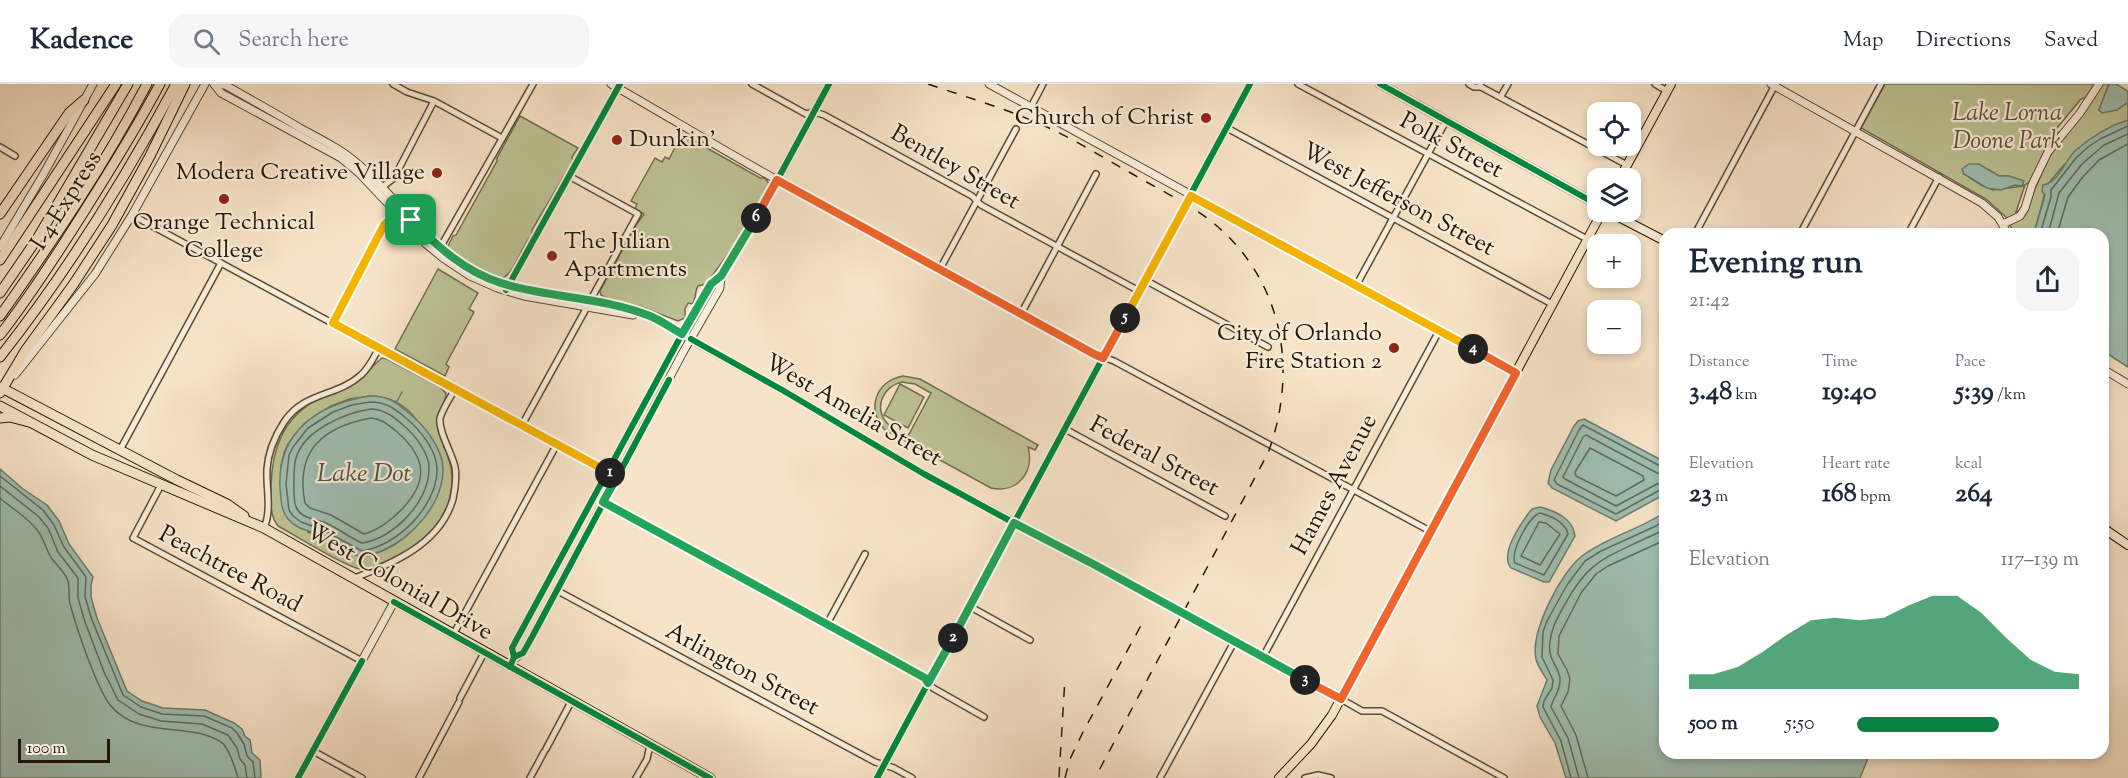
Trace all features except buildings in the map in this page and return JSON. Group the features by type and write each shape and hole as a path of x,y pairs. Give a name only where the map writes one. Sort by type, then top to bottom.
{"highway":[{"path":"0,260 116,84"},
{"path":"0,293 37,239 128,84"},
{"name":"I-4 Express","path":"3,313 70,216 118,138 147,84"},
{"name":"I-4 Express","path":"0,335 91,201 160,84"},
{"path":"0,357 26,324 109,200 182,85"},
{"path":"1,390 25,351 112,225 150,156 182,85"},
{"path":"0,214 69,113 84,100"},
{"name":"West Colonial Drive","path":"1,390 227,504 261,527 705,777"},
{"name":"West Colonial Drive","path":"0,406 81,450 261,527"},
{"path":"0,418 10,417 29,422"}],"main road":[{"path":"1380,84 1587,199"},
{"path":"1625,168 1669,87"},
{"path":"1628,222 1659,239"},
{"path":"1279,778 1311,744 1341,699 1587,239"},
{"path":"2109,532 2128,545"}],"street":[{"path":"0,247 93,84"},
{"path":"1,390 95,274 132,214 205,84"},
{"name":"West Amelia Street","path":"214,84 225,85 334,147 360,165 440,248 467,267 524,296 589,304 628,313 674,330 784,391 924,474 1234,642 1362,711 1382,711 1503,778"},
{"name":"West Amelia Street","path":"214,84 221,93 341,158 359,173 443,258 470,276 507,288"},
{"path":"393,84 406,92 434,101 502,138"},
{"path":"422,239 435,248 440,248 533,84"},
{"name":"Bentley Street","path":"752,84 806,114 814,112 962,191 1139,291"},
{"path":"510,667 514,657 513,648 682,334 711,284 721,276 744,240 829,84"},
{"path":"989,84 1516,373"},
{"path":"1030,107 1043,84"},
{"path":"877,778 1250,84"},
{"name":"Polk Street","path":"1298,84 1587,239"},
{"path":"1469,84 1474,87 1481,85 1627,165"},
{"path":"1501,96 1508,84"},
{"path":"1655,84 1669,87"},
{"path":"1803,228 1881,84"},
{"path":"2003,224 2020,216 2048,152 2080,113 2098,84"},
{"path":"1698,228 1774,85 1990,208 2005,228"},
{"path":"507,288 618,86 706,141 1021,314 1094,354 1114,361 1430,531"},
{"path":"381,188 394,178 434,101"},
{"path":"1356,286 1446,121"},
{"name":"West Jefferson Street","path":"1227,128 1552,304"},
{"path":"940,269 1016,129"},
{"path":"0,147 15,156"},
{"path":"1021,314 1096,174"},
{"path":"522,425 639,214 569,176"},
{"path":"1911,228 1939,177"},
{"path":"333,323 382,229 397,213 411,220"},
{"path":"132,214 617,477"},
{"path":"120,450 221,263"},
{"path":"514,657 523,653 720,288 721,276"},
{"path":"1145,280 1268,347"},
{"name":"Hames Avenue","path":"1263,657 1439,331"},
{"path":"261,527 268,519 267,468 269,459 273,442 286,420 309,399 338,389 356,379 368,367 379,348"},
{"path":"2109,373 2128,384"},
{"path":"354,578 410,553 432,535 446,515 455,492 456,470 440,423 442,412 455,389"},
{"name":"Federal Street","path":"1065,429 1225,516"},
{"path":"453,635 557,444"},
{"name":"Peachtree Road","path":"161,485 133,538 362,661"},
{"path":"603,502 921,676 933,688 984,717"},
{"path":"828,624 865,554"},
{"name":"Arlington Street","path":"556,590 875,762 912,778"},
{"path":"298,778 394,602"},
{"path":"969,606 1030,640"},
{"path":"1160,778 1234,642"},
{"path":"419,778 484,653"},
{"path":"530,778 571,702"},
{"path":"636,778 647,759 650,745"},
{"path":"313,751 362,778"},
{"path":"1308,777 1318,775 1331,778"}],"green space":[{"name":"Lake Lorna Doone Park","path":"1885,84 2096,84 2089,97 2081,99 2053,133 2060,132 2046,151 2031,181 2025,185 2016,212 2021,210 2012,218 2007,218 1986,199 1861,128","holes":["1989,170 1999,176 2009,176 2023,181 2023,186 1993,190 1964,174"]},
{"name":"Lake Lorna Doone Park","path":"2102,84 2109,84 2099,110 2102,112 2116,110 2128,102 2128,120 2064,165 2047,185 2036,228 2011,228 2010,225 2023,216 2049,157"},
{"path":"520,116 578,148 572,157 573,161 532,230 532,235 514,266 502,278 488,274 463,261 448,246"},
{"path":"682,134 765,179 769,187 743,234 706,284 698,286 694,302 688,303 685,309 685,318 678,321 642,307 606,298 601,295 600,291 644,214 635,209 637,204 631,201 655,158 662,162 665,157 669,159"},
{"path":"438,269 478,293 469,309 474,312 446,364 449,367 445,376 395,349"},
{"path":"382,358 440,387 446,393 437,424 451,469 451,491 441,518 423,539 399,556 370,568 360,569 332,557 278,526 271,507 272,472 282,434 297,414 320,398 351,386","holes":["370,396 386,398 400,404 419,423 432,449 442,478 430,506 413,530 390,547 361,557 320,535 308,532 281,466 288,444 304,424 316,415 350,399"]},
{"path":"903,376 920,379 1038,445 1035,450 1028,447 1029,465 1022,479 1009,488 991,488 885,430 876,414 876,397 880,390 893,379","holes":["902,382 915,384 931,393 908,436 887,423 883,417 881,404 882,398 896,384"]},
{"path":"900,384 924,397 908,428 884,415"}],"water":[{"path":"2109,84 2116,84 2128,91 2128,102 2117,110 2102,113 2099,110"},
{"path":"2128,120 2128,367 2109,355 2109,228 2035,228 2045,195 2042,191 2043,185 2053,180 2071,155 2087,141"},
{"path":"1969,164 1979,164 1999,176 2009,176 2024,181 2022,186 2015,185 2001,190 1987,188 1964,174 1962,169"},
{"name":"Lake Dot","path":"370,396 392,400 416,419 436,445 443,468 436,499 417,526 390,546 361,557 321,535 299,528 288,519 281,501 281,468 294,436 305,424 334,406"},
{"path":"1584,419 1659,459 1659,497 1616,521 1552,488 1548,483 1551,470 1578,421"},
{"path":"0,469 23,489 47,505 59,521 69,544 93,577 91,597 97,618 127,691 142,701 163,708 205,710 234,723 250,740 252,753 260,760 261,778 0,778"},
{"path":"1540,507 1557,513 1567,520 1575,536 1549,582 1511,568 1508,562 1510,546 1518,529 1532,509"},
{"path":"1659,516 1659,759 1868,759 1860,778 1566,778 1555,743 1540,717 1537,706 1547,680 1536,659 1535,647 1542,619 1565,575 1582,556"}],"waterway":[{"path":"396,403 402,392"}],"railway":[{"path":"928,84 1052,129 1201,214 1235,244 1255,270 1269,298 1278,327 1283,358 1282,389 1277,421 1268,453 1095,778"},
{"path":"1065,778 1070,759 1083,732 1145,618"},
{"path":"1059,777 1065,678"}],"cycle path":[{"path":"506,290 620,84"},
{"path":"514,657 512,648 682,334 711,284 721,276 745,240 829,84"},
{"path":"877,778 1250,84"},
{"path":"1380,84 1587,199"},
{"path":"691,339 924,474 1014,523"},
{"path":"510,667 514,657 523,653 532,637 669,380"},
{"path":"394,602 710,778"},
{"path":"298,778 362,661"}],"place":[{"name":"Church of Christ","path":"1206,118"},
{"name":"Dunkin'","path":"617,140"},
{"name":"Modera Creative Village","path":"437,173"},
{"name":"Orange Technical College","path":"224,199"},
{"name":"The Julian Apartments","path":"552,256"},
{"name":"City of Orlando Fire Station 2","path":"1394,348"}],"route":[{"path":"777,180 1103,358 1191,196 1516,373 1341,699 1014,523 928,683 925,678 603,502 617,477 333,323 384,225 397,213 411,220 446,254 500,283 525,290 634,310 666,323 682,334 711,284 721,276 744,240 777,180"}]}
